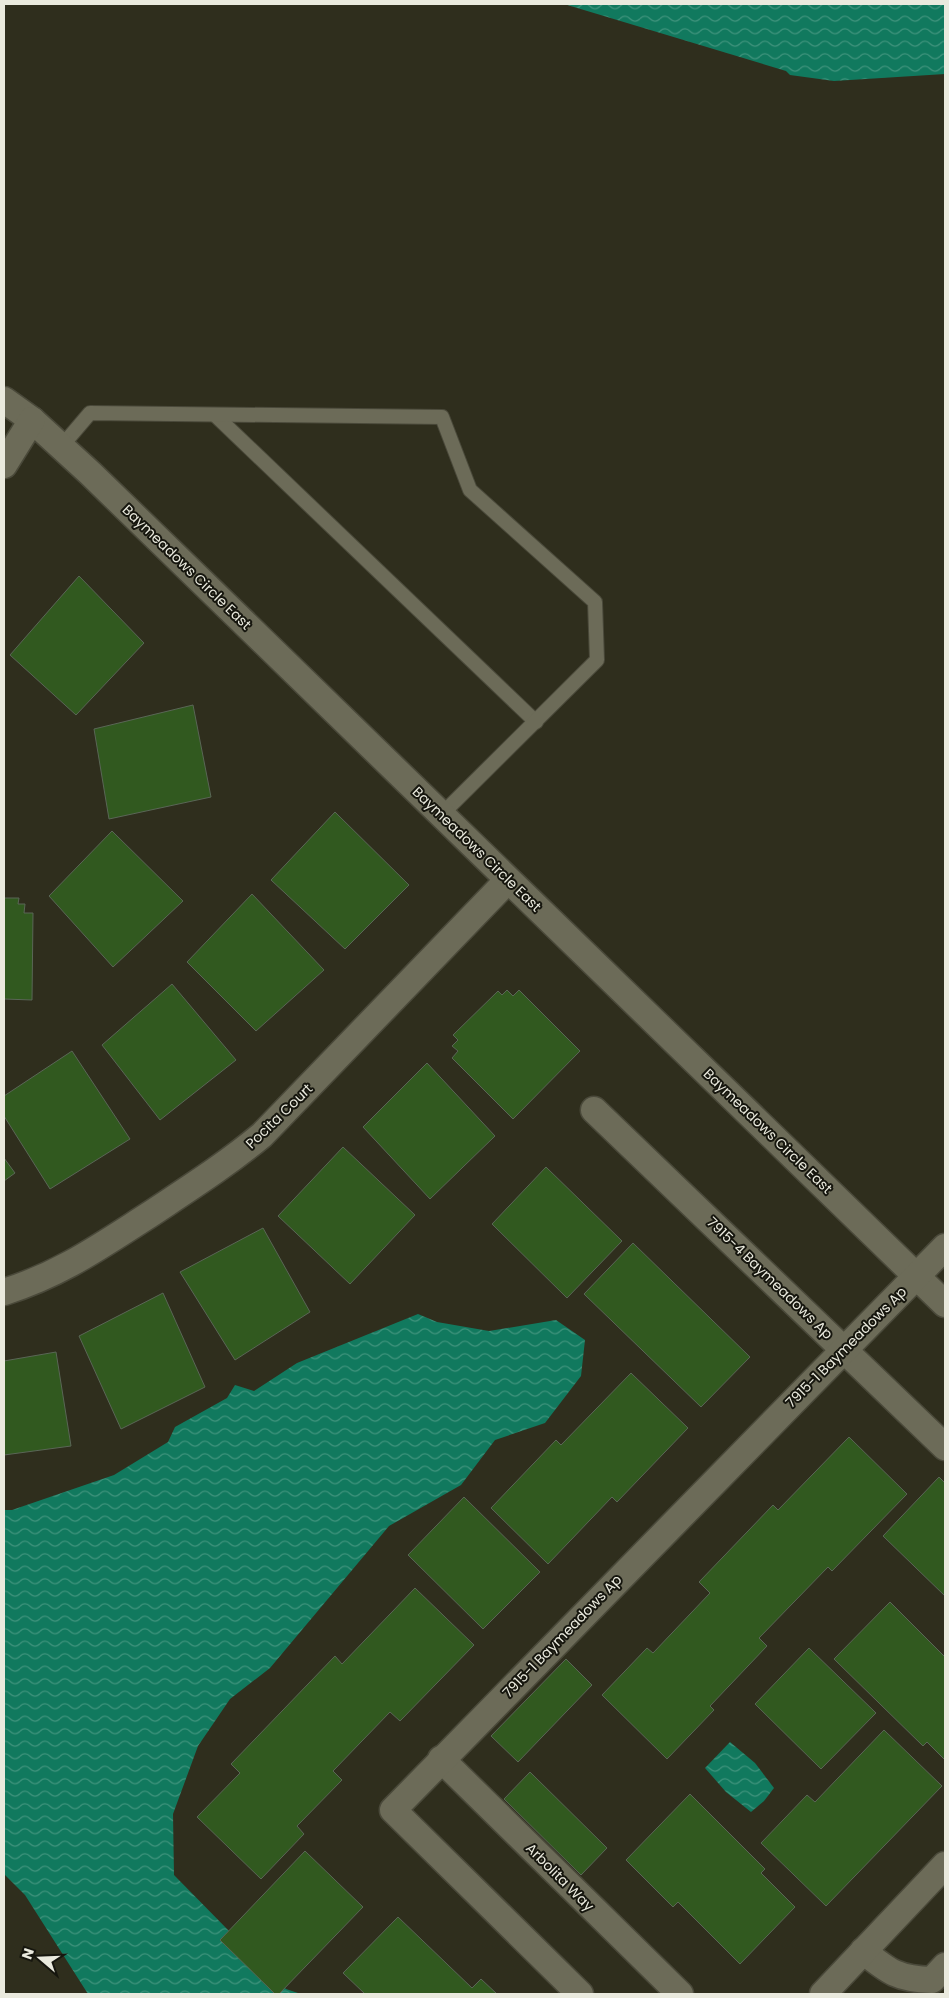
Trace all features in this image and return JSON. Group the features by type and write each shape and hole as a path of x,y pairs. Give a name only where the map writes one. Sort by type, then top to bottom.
{"street":[{"name":"Baymeadows Circle East","path":"4,400 32,420 61,446 945,1304"},
{"path":"4,465 32,420"},
{"name":"Pocita Court","path":"4,1292 38,1281 76,1262 228,1164 262,1136 508,880"},
{"name":"7915-4 Baymeadows Ap","path":"594,1110 945,1447"},
{"name":"7915-1 Baymeadows Ap","path":"580,1994 393,1810 945,1247"},
{"name":"Arbolita Way","path":"441,1760 680,1994"},
{"path":"823,1994 945,1865"},
{"path":"863,1951 887,1970 909,1979 932,1980 945,1966"}],"lane":[{"path":"61,446 90,414 442,417 470,490 595,602 597,660 442,814"},
{"path":"215,415 536,722"}],"water":[{"path":"564,4 945,4 945,74 834,81 790,75 786,71"},
{"path":"418,1314 437,1322 489,1331 556,1320 585,1340 581,1376 545,1423 495,1440 461,1485 389,1526 270,1668 230,1699 198,1746 173,1814 174,1875 286,1989 301,1994 88,1994 25,1895 4,1874 4,1510 12,1510 114,1475 168,1442 175,1427 227,1398 235,1385 254,1391 297,1363"},
{"path":"730,1742 755,1763 774,1788 764,1801 751,1812 726,1792 705,1768"}],"building":[{"path":"79,576 144,643 76,715 10,655"},
{"path":"193,705 211,797 109,819 94,729"},
{"path":"335,812 409,885 345,949 271,880"},
{"path":"112,831 183,901 113,967 49,896"},
{"path":"252,894 324,970 256,1031 187,962"},
{"path":"4,898 19,898 18,904 25,904 24,913 33,913 32,1000 4,999"},
{"path":"172,984 236,1060 160,1120 102,1045"},
{"path":"507,990 513,996 519,990 580,1051 513,1119 452,1058 458,1051 452,1046 458,1040 453,1035 498,991 502,995"},
{"path":"72,1051 130,1139 50,1189 4,1116 4,1096"},
{"path":"427,1063 495,1136 430,1199 363,1127"},
{"path":"343,1147 415,1215 350,1284 278,1216"},
{"path":"4,1158 15,1173 4,1181"},
{"path":"546,1167 622,1241 567,1298 492,1224"},
{"path":"263,1228 310,1312 235,1360 180,1272"},
{"path":"633,1243 750,1357 701,1407 584,1294"},
{"path":"163,1293 205,1387 121,1429 79,1336"},
{"path":"56,1352 71,1446 4,1455 4,1361"},
{"path":"631,1373 688,1428 617,1502 612,1497 548,1564 491,1508 556,1440 561,1445"},
{"path":"849,1437 907,1494 832,1571 828,1567 759,1638 767,1646 710,1706 714,1710 667,1759 602,1695 647,1648 653,1653 710,1593 699,1582 773,1505 778,1510"},
{"path":"939,1477 945,1483 945,1596 883,1536"},
{"path":"464,1497 540,1572 483,1629 408,1555"},
{"path":"415,1588 474,1645 400,1721 390,1712 333,1771 342,1780 297,1826 304,1834 261,1879 197,1817 240,1773 231,1764 335,1656 342,1664"},
{"path":"890,1602 945,1657 945,1760 927,1742 923,1746 834,1659"},
{"path":"809,1648 876,1713 821,1769 755,1704"},
{"path":"566,1659 592,1685 518,1762 491,1736"},
{"path":"884,1730 942,1786 826,1906 761,1843 807,1795 815,1802"},
{"path":"530,1772 607,1848 581,1875 504,1799"},
{"path":"690,1794 765,1869 761,1873 795,1907 740,1964 678,1902 673,1907 626,1860"},
{"path":"305,1851 363,1907 279,1994 275,1994 220,1940"},
{"path":"398,1917 472,1988 481,1979 497,1994 365,1994 343,1973"}]}
